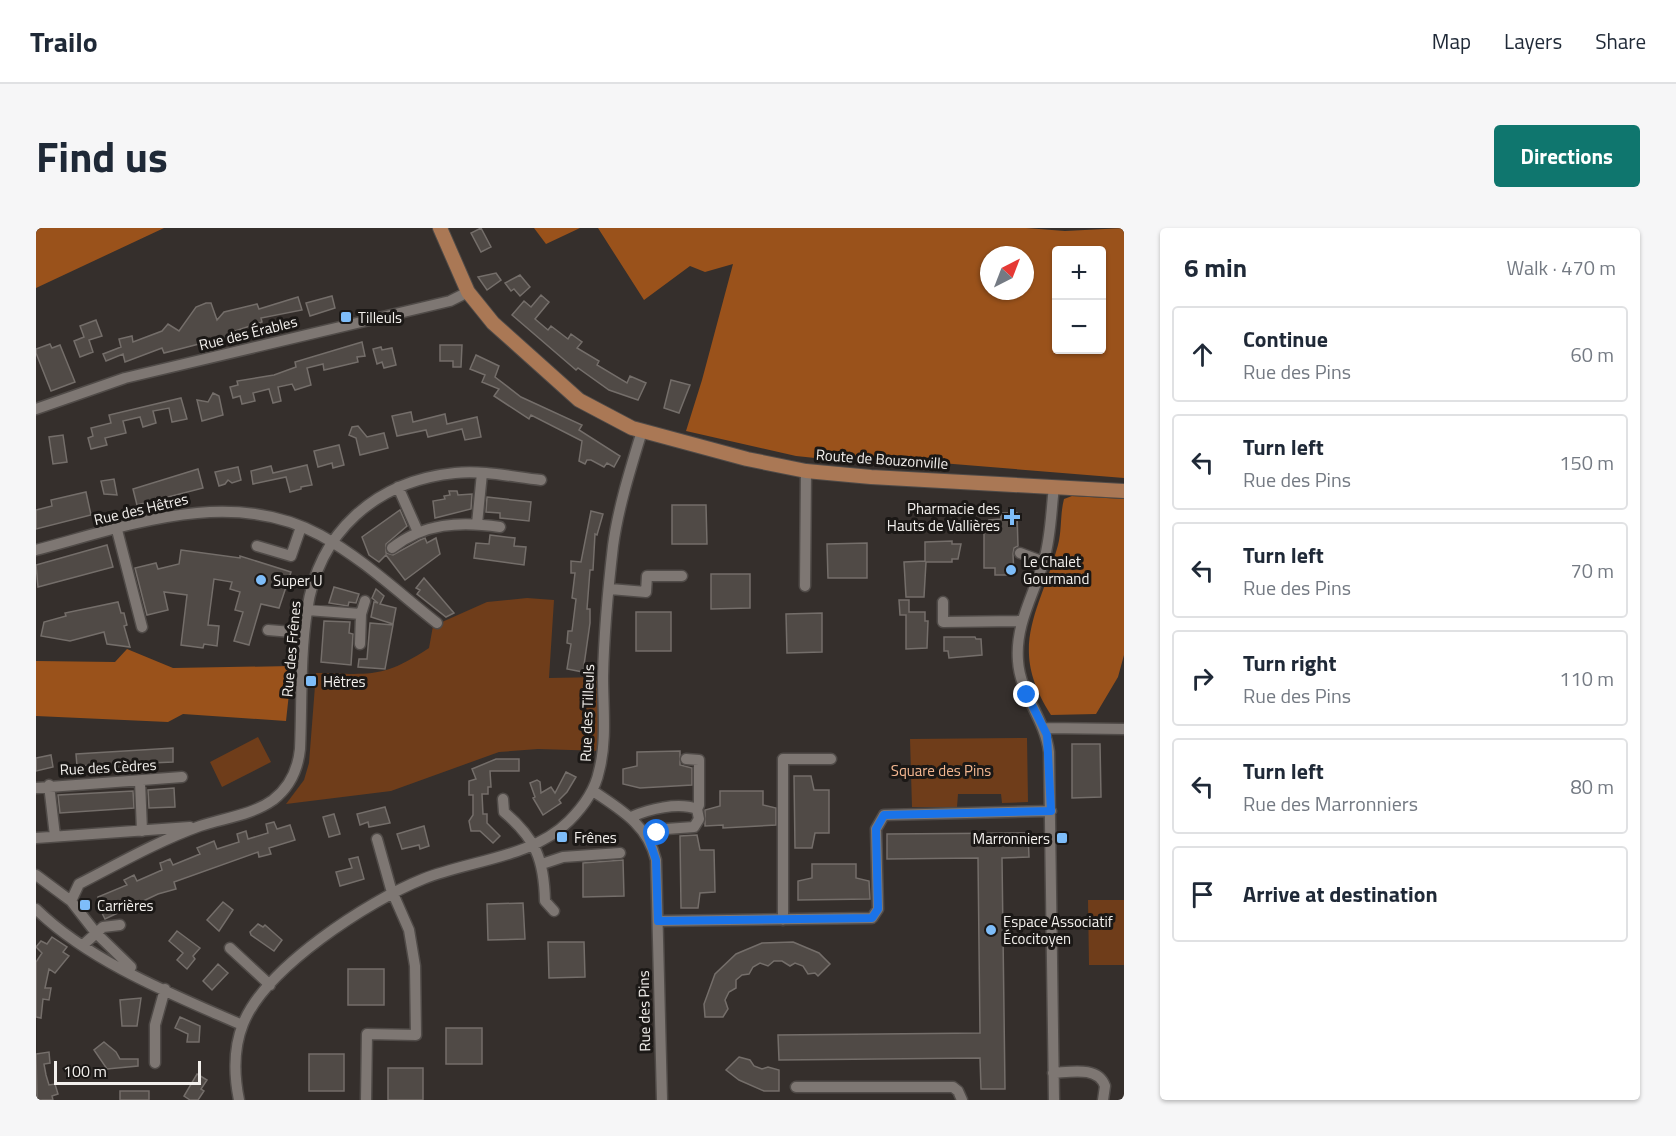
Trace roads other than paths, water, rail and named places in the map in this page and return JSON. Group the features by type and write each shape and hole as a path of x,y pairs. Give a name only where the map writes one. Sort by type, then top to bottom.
{"main road":[{"name":"Route de Bouzonville","path":"440,228 468,292 493,323 559,384 601,413 642,431 747,459 806,471 871,477 1124,491"}],"street":[{"name":"Rue des Érables","path":"36,409 125,378 450,301 468,292"},
{"name":"Rue des Tilleuls","path":"239,1100 235,1068 237,1044 242,1025 270,985 310,948 368,906 422,879 458,866 533,845 566,824 581,809 593,791 603,751 603,677 614,543 642,431"},
{"path":"805,586 806,471"},
{"path":"477,524 482,473"},
{"name":"Rue des Frênes","path":"70,901 79,884 199,826 251,811 272,801 290,782 298,763 300,749 304,633 307,610 315,580 331,542 357,513 398,487 447,474 482,473 541,480"},
{"path":"398,487 418,532"},
{"path":"1054,487 1044,562 1021,621 1018,665 1027,695 1045,728 1049,752 1054,1100"},
{"name":"Rue des Hêtres","path":"36,550 174,515 210,511 244,512 301,527 331,542 437,623"},
{"path":"392,548 418,532 449,524 500,527"},
{"path":"257,546 291,556 301,527"},
{"path":"117,530 142,627"},
{"path":"1020,553 1044,562"},
{"path":"610,589 646,592 646,576 682,576"},
{"path":"360,644 361,614 365,601"},
{"path":"943,602 943,622 1021,621"},
{"path":"307,610 361,614"},
{"path":"268,630 304,633"},
{"path":"1045,728 1124,729"},
{"path":"648,837 666,829 694,827 699,819 697,809 699,805 699,760 686,759"},
{"path":"783,920 783,759 831,759"},
{"name":"Rue des Cèdres","path":"36,788 49,785 182,777"},
{"path":"140,781 142,831"},
{"path":"49,785 55,836"},
{"name":"Rue des Pins","path":"593,791 631,817 648,837 656,860 662,1100"},
{"path":"502,799 504,812 519,825 533,845 542,864 545,901 554,911"},
{"path":"631,817 654,809 690,806 697,809"},
{"path":"658,921 872,918 878,909 876,829 884,815 1051,811"},
{"name":"Rue des Frênes","path":"36,838 199,826"},
{"path":"161,830 165,833 164,842"},
{"path":"366,1100 367,1034 416,1035 415,966 409,930 393,894 376,839"},
{"path":"542,864 563,856 620,854"},
{"path":"36,875 70,901 96,933 145,979"},
{"path":"38,915 83,945 145,979 242,1025"},
{"path":"83,945 104,927 120,925"},
{"path":"230,948 270,985"},
{"path":"154,1063 155,1025 165,989"},
{"path":"1053,1072 1093,1072 1099,1075 1105,1086 1103,1100"},
{"path":"796,1087 953,1088 958,1091 962,1100"}],"place":[{"name":"Tilleuls","path":"346,317"},
{"name":"Pharmacie des Hauts de Vallières","path":"1012,517"},
{"name":"Le Chalet Gourmand","path":"1011,570"},
{"name":"Super U","path":"261,580"},
{"name":"Hêtres","path":"311,681"},
{"name":"Frênes","path":"562,837"},
{"name":"Marronniers","path":"1062,838"},
{"name":"Carrières","path":"85,905"},
{"name":"Espace Associatif Écocitoyen","path":"991,930"}],"park label":[{"name":"Square des Pins","path":"941,770"}]}
